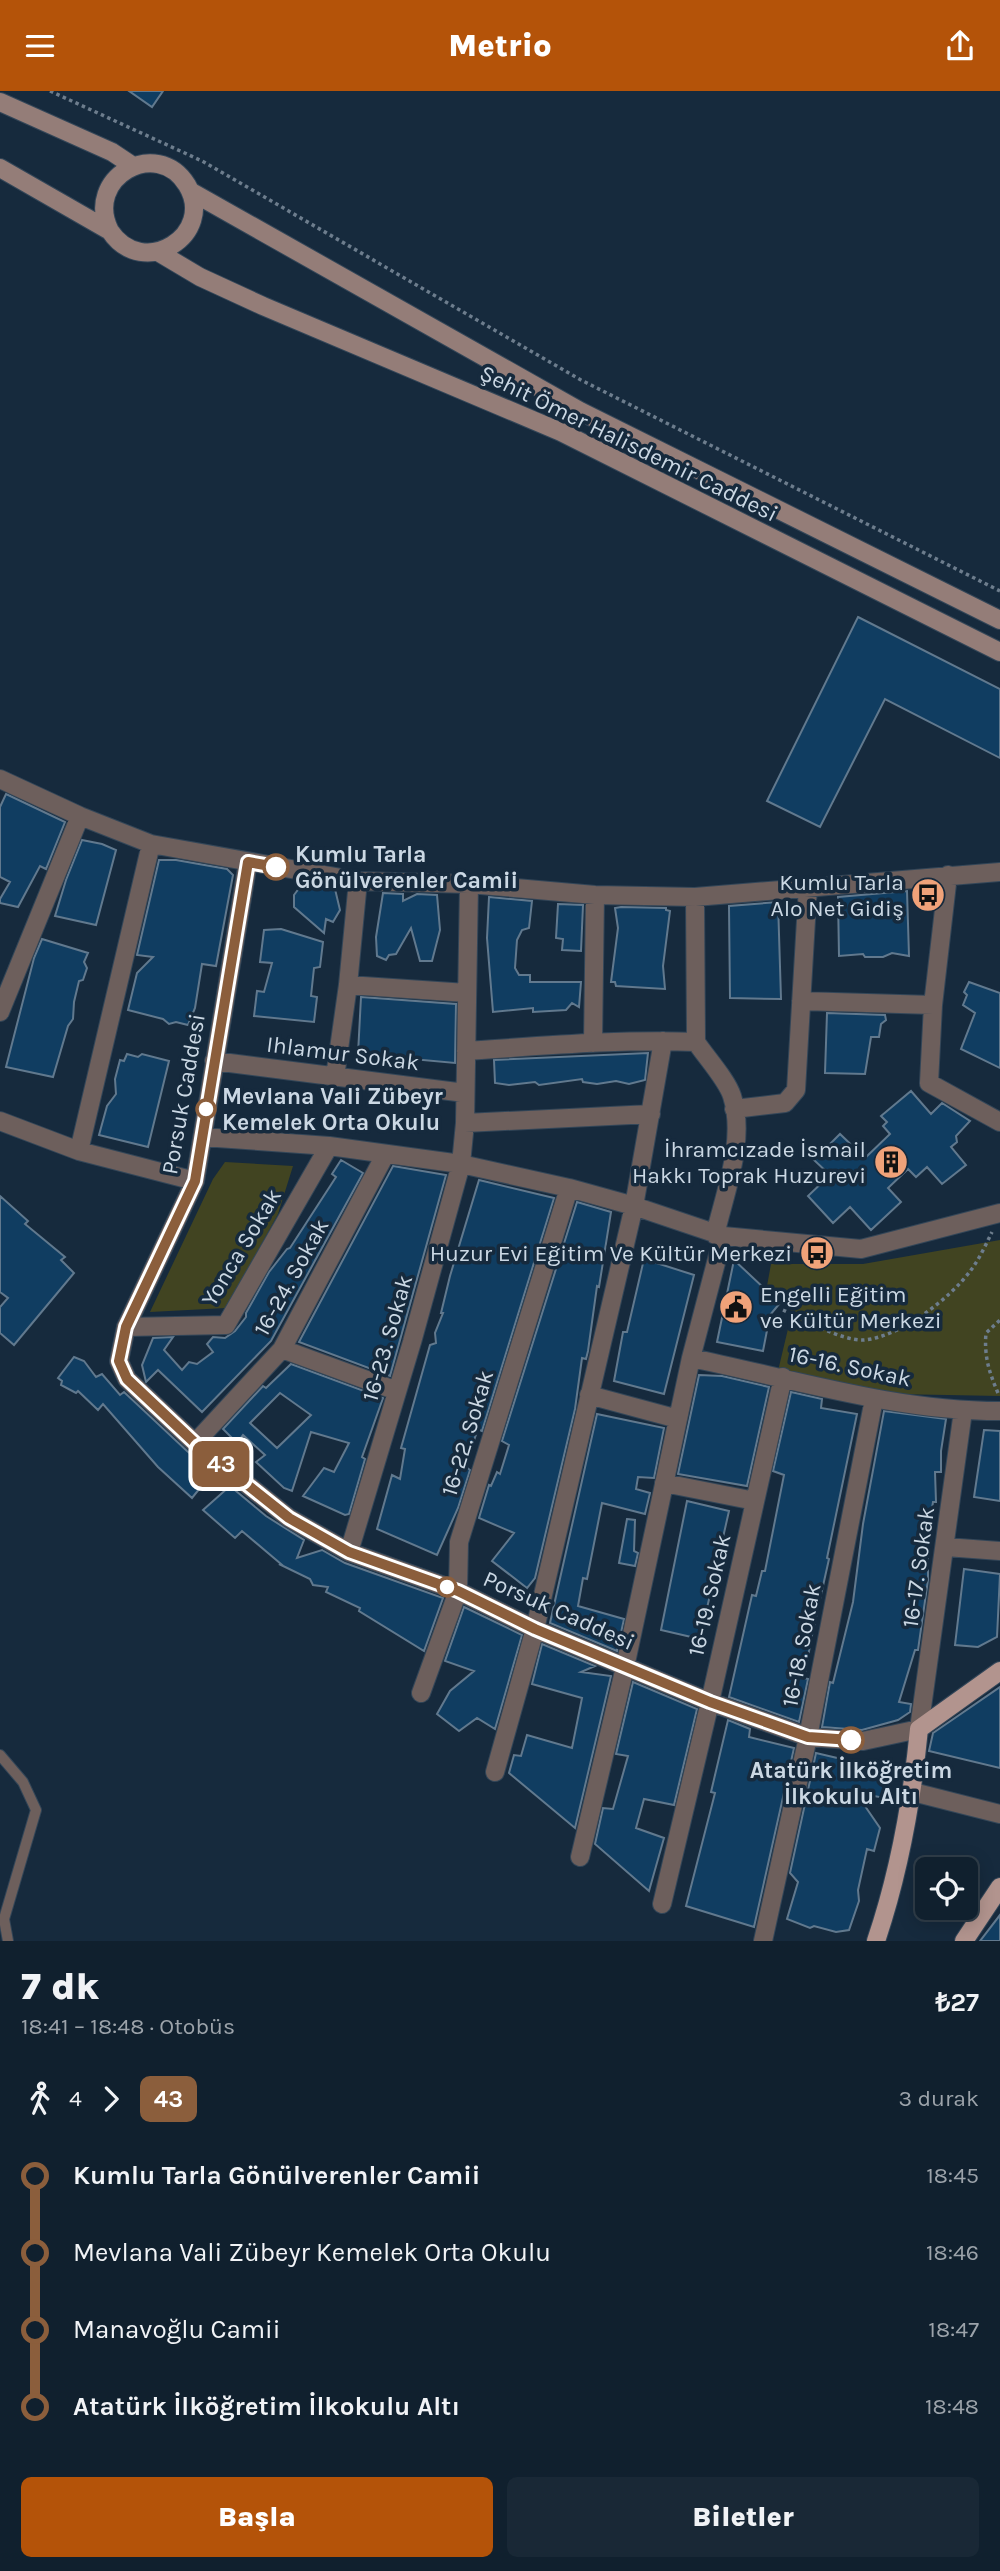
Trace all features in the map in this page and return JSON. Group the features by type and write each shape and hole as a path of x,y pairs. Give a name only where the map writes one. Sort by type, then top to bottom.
{"main road":[{"path":"0,102 112,152 133,166"},
{"path":"0,168 110,231 129,249 145,253 158,252 179,241 188,229 193,208 190,191 183,179 165,167 150,163 133,166 117,177 106,195 104,211 110,231"},
{"name":"Şehit Ömer Halisdemir Caddesi","path":"190,191 580,411 1000,620"},
{"name":"Şehit Ömer Halisdemir Caddesi","path":"158,252 200,277 262,306 561,432 1000,652"},
{"name":"Porsuk Caddesi","path":"919,1729 1000,1671"},
{"path":"876,1941 886,1912 913,1792 919,1729"},
{"path":"964,1941 1000,1887"}],"street":[{"path":"0,779 80,816 151,844 358,881 469,884 595,895 695,897 1000,872"},
{"path":"0,1012 80,816"},
{"path":"79,1151 151,844"},
{"name":"Porsuk Caddesi","path":"248,862 195,1181 126,1327 119,1361 127,1379 195,1443 289,1518 349,1552 458,1591 535,1629 625,1667 710,1702 808,1737 863,1741 919,1729"},
{"path":"948,875 933,1005 929,1083 1000,1122"},
{"path":"335,1077 348,985 358,881"},
{"name":"16-23. Sokak","path":"349,1552 461,1164 465,1123 469,884"},
{"path":"734,1109 785,1104 796,1090 808,886"},
{"path":"593,1043 595,895"},
{"path":"580,1857 625,1667 719,1235 732,1162 736,1124 732,1095 696,1042 695,897"},
{"path":"348,985 467,993"},
{"path":"801,1000 933,1005"},
{"path":"495,1772 535,1629 634,1206 663,1041"},
{"path":"466,1051 593,1043 696,1042"},
{"name":"Ihlamur Sokak","path":"214,1061 465,1093"},
{"path":"465,1123 651,1114"},
{"path":"0,1121 79,1151 195,1181"},
{"path":"203,1136 329,1146 461,1164 569,1188 634,1206 719,1235 861,1249 997,1220"},
{"name":"Yonca Sokak","path":"126,1327 226,1325 329,1146"},
{"name":"16-24. Sokak","path":"195,1443 282,1349 385,1155"},
{"name":"16-22. Sokak","path":"421,1693 458,1591 459,1542 569,1188"},
{"path":"282,1349 397,1391"},
{"name":"16-16. Sokak","path":"691,1359 874,1399 963,1411 999,1403"},
{"name":"16-19. Sokak","path":"662,1904 783,1377"},
{"path":"589,1395 678,1419"},
{"name":"16-18. Sokak","path":"763,1941 808,1737 874,1399"},
{"name":"16-17. Sokak","path":"919,1729 963,1411"},
{"path":"664,1483 755,1501"},
{"path":"946,1547 1000,1551"},
{"path":"913,1792 1000,1814"}],"lane":[{"path":"0,1755 23,1782 36,1810 4,1919 8,1941"}],"path":[{"path":"50,91 202,161 581,380 1000,591"},
{"path":"783,1310 841,1336 864,1340 899,1329 950,1295 972,1269 997,1220"},
{"path":"999,1403 986,1362 985,1348 986,1333 1000,1320"}],"green space":[{"path":"225,1162 293,1166 278,1214 226,1308 150,1312 213,1179"},
{"path":"1000,1240 1000,1396 893,1394 778,1371 792,1312 767,1286 771,1264 863,1264"}],"building":[{"path":"129,91 163,91 152,107"},
{"path":"858,617 1000,689 1000,758 885,699 820,827 767,801"},
{"path":"6,794 65,822 46,869 40,866 18,907 0,903 10,882 0,877 0,807"},
{"path":"82,840 116,850 96,925 55,916"},
{"path":"159,860 176,860 227,869 233,875 216,966 202,964 195,1008 188,1025 176,1022 169,1024 163,1019 128,1010 137,973 153,957 137,955"},
{"path":"303,883 335,889 340,910 333,922 326,919 324,933 294,907 294,895"},
{"path":"907,891 909,956 892,953 883,957 865,957 863,954 839,956 838,897"},
{"path":"383,893 403,894 403,901 417,894 437,895 440,930 432,961 420,961 411,928 396,954 389,955 386,960 377,956 376,937"},
{"path":"489,897 532,901 529,928 522,930 517,940 515,968 519,975 530,975 530,982 581,982 579,1007 572,1003 566,1010 533,1012 533,1008 493,1012 487,938"},
{"path":"778,902 781,999 730,998 729,906"},
{"path":"558,904 583,905 581,951 562,950 563,939 556,938"},
{"path":"615,908 666,908 670,911 663,966 665,989 616,986 615,982 611,982 618,928"},
{"path":"281,929 323,942 320,967 314,968 311,996 317,997 314,1022 254,1016 257,991 264,992 272,963 260,962 264,930"},
{"path":"42,939 88,953 84,962 87,968 83,980 79,981 74,1002 73,1019 68,1026 53,1077 6,1067 34,958"},
{"path":"969,982 1000,993 1000,1068 961,1049 975,1013 963,1005 967,995 964,992"},
{"path":"361,997 456,1004 455,1063 358,1054"},
{"path":"827,1013 885,1015 886,1020 881,1024 879,1037 871,1037 865,1074 825,1073"},
{"path":"648,1053 645,1080 629,1084 616,1081 597,1084 583,1082 582,1079 539,1085 535,1082 509,1085 495,1083 494,1060"},
{"path":"127,1054 138,1057 142,1054 169,1061 148,1147 99,1135 107,1106 116,1094 115,1079 120,1060 124,1061"},
{"name":"İhramcızade İsmail Hakkı Toprak Huzurevi","path":"911,1091 931,1114 942,1103 970,1121 956,1136 957,1142 951,1147 966,1165 942,1184 927,1167 916,1177 908,1169 888,1188 901,1202 871,1230 850,1207 833,1223 808,1196 830,1175 814,1160 840,1134 865,1158 890,1134 883,1126 887,1122 881,1116"},
{"path":"341,1160 363,1173 271,1341 202,1412 158,1370 146,1382 142,1365 153,1338 173,1337 164,1350 182,1370 189,1362 197,1364 213,1352 207,1344 213,1337 225,1338 235,1331 246,1317 269,1272 290,1248 336,1177 332,1174"},
{"path":"393,1166 446,1175 390,1376 299,1342"},
{"path":"479,1180 554,1198 482,1431 478,1429 465,1466 470,1470 458,1508 437,1555 377,1529 392,1475 400,1479 405,1449 401,1448 430,1345 436,1343 435,1333 443,1313 450,1276"},
{"path":"0,1196 28,1221 25,1224 65,1257 61,1260 74,1273 14,1345 0,1333 0,1307 8,1298 0,1292"},
{"path":"577,1202 611,1212 588,1351 586,1359 582,1358 575,1409 535,1578 527,1588 492,1561 514,1533 479,1518 489,1485 491,1486 497,1472 500,1474 509,1445 502,1441"},
{"path":"644,1259 694,1275 664,1394 614,1381 623,1332 627,1332"},
{"name":"Engelli Eğitim ve Kültür Merkezi","path":"734,1260 780,1303 770,1315 763,1351 717,1342"},
{"path":"74,1357 84,1361 96,1377 102,1374 120,1395 124,1392 213,1472 192,1498 158,1467 103,1404 98,1410 78,1391 76,1393 61,1385 62,1381 58,1378"},
{"path":"291,1364 383,1398 362,1457 365,1459 349,1514 345,1515 303,1496 324,1468 334,1472 349,1443 311,1432 292,1491 284,1488 256,1462 265,1455 243,1435 237,1443 223,1429 263,1386 266,1388","holes":["280,1393 311,1415 277,1448 250,1423"]},
{"path":"699,1375 722,1376 769,1387 747,1486 678,1474"},
{"path":"791,1392 822,1399 821,1408 857,1414 812,1635 804,1678 808,1679 799,1722 729,1697 752,1595 756,1596 762,1571 765,1571 784,1475 773,1471"},
{"path":"884,1411 946,1419 941,1472 935,1472 936,1502 933,1502 924,1557 928,1556 928,1580 918,1650 915,1650 899,1702 911,1704 910,1712 898,1720 862,1730 822,1727 830,1682 833,1683 853,1602 863,1524"},
{"path":"597,1414 664,1428 654,1478 638,1477 636,1489 650,1493 645,1514 602,1503 587,1579 583,1578 578,1606 624,1619 617,1651 550,1623"},
{"path":"984,1430 1000,1431 1000,1501 974,1497"},
{"path":"230,1486 266,1516 304,1540 297,1558 322,1550 345,1563 443,1598 424,1651 359,1611 360,1608 326,1592 328,1587 313,1585 310,1579 279,1564 242,1531 235,1538 203,1510"},
{"path":"687,1501 729,1511 700,1639 661,1630"},
{"path":"627,1519 635,1520 634,1551 638,1553 635,1566 619,1563"},
{"path":"964,1569 1000,1574 997,1637 978,1647 955,1645"},
{"path":"464,1607 522,1635 495,1729 477,1718 459,1731 437,1714 450,1691 474,1671 445,1661"},
{"path":"542,1644 595,1666 581,1672 611,1676 575,1828 509,1773 514,1755 521,1756 527,1735 572,1748 582,1698 532,1684"},
{"path":"633,1682 697,1709 674,1805 644,1799 636,1828 664,1838 649,1891 595,1844 603,1808 613,1809 628,1756 616,1754"},
{"path":"1000,1687 1000,1768 929,1751 933,1733"},
{"path":"728,1720 750,1729 749,1737 794,1748 754,1927 686,1906 715,1793 711,1792"},
{"path":"816,1753 890,1773 890,1785 885,1798 856,1793 880,1828 874,1851 867,1849 858,1890 859,1901 849,1930 836,1932 814,1926 810,1928 787,1919 798,1882 790,1873"},
{"path":"1000,1915 1000,1941 980,1941"}],"bus line":[{"name":"43","path":"276,867 248,862 195,1181 126,1327 119,1361 127,1379 195,1443 289,1518 349,1552 458,1591 535,1629 710,1702 808,1737 851,1740"}],"place":[{"name":"Kumlu Tarla Gönülverenler Camii","path":"276,867"},
{"name":"Kumlu Tarla Alo Net Gidiş","path":"928,895"},
{"name":"Mevlana Vali Zübeyr Kemelek Orta Okulu","path":"206,1109"},
{"name":"İhramcızade İsmail Hakkı Toprak Huzurevi","path":"891,1162"},
{"name":"Huzur Evi Eğitim Ve Kültür Merkezi","path":"817,1253"},
{"name":"Engelli Eğitim ve Kültür Merkezi","path":"736,1307"},
{"name":"Atatürk İlköğretim İlkokulu Altı","path":"851,1740"}]}
